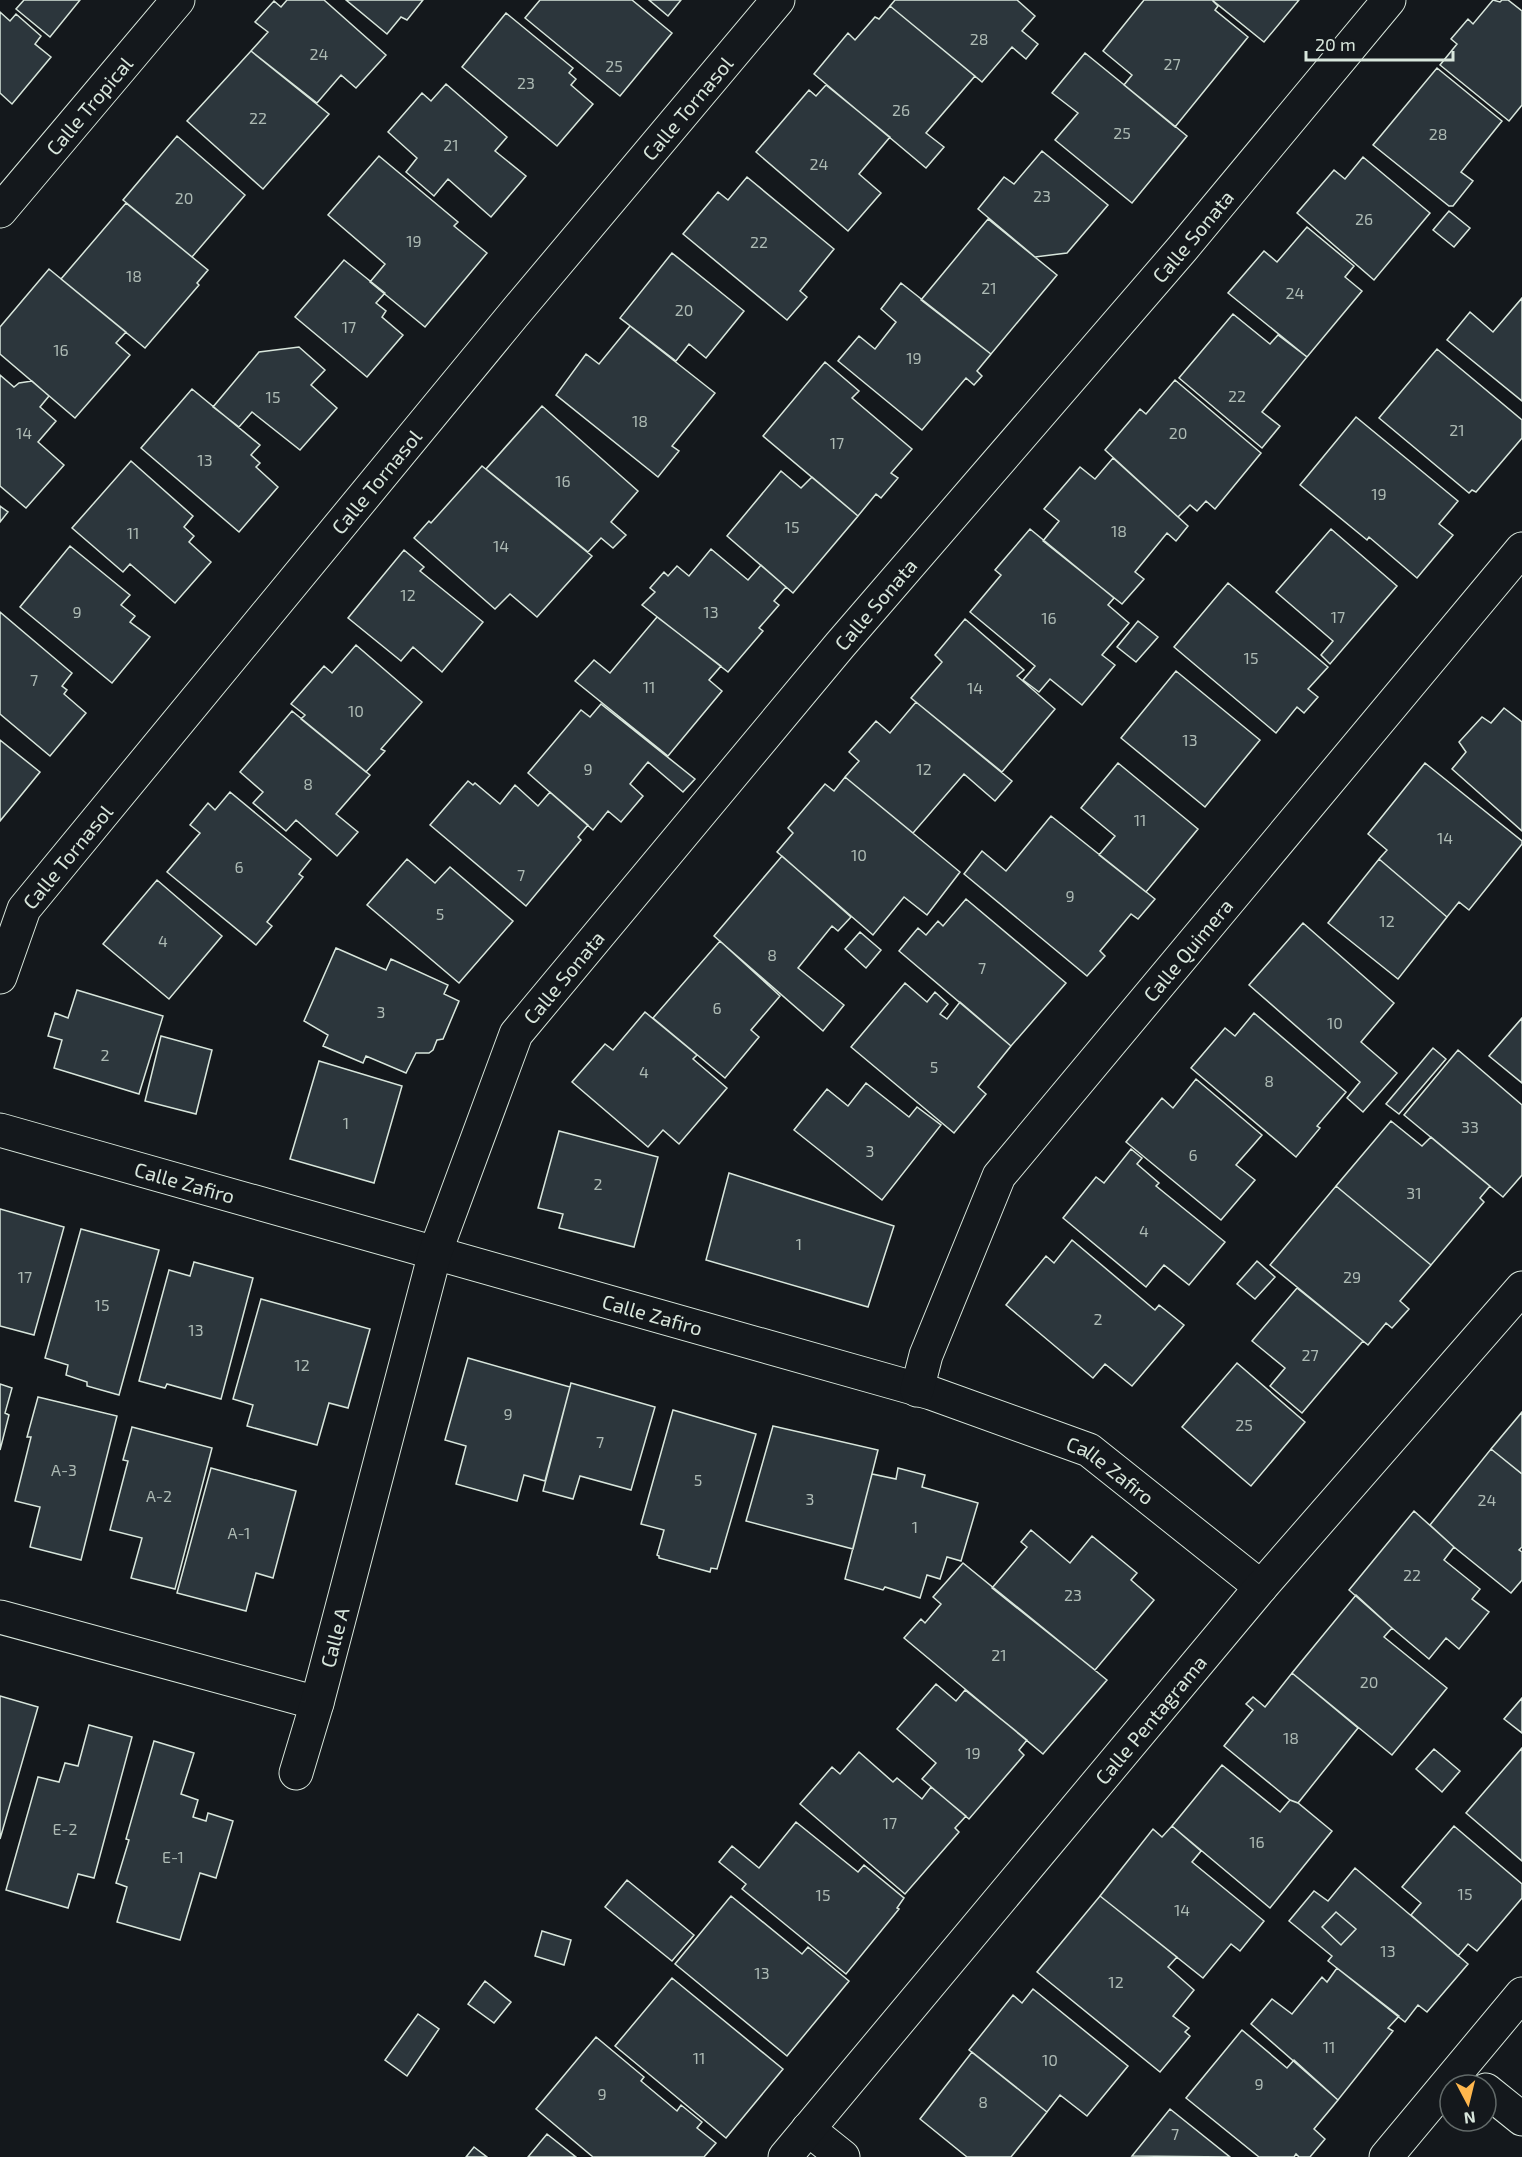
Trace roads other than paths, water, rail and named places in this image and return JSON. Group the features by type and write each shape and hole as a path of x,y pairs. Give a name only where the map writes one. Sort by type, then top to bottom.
{"street":[{"name":"Calle Tropical","path":"0,211 178,0"},
{"name":"Calle Tornasol","path":"0,978 24,909 521,305 778,0"},
{"name":"Calle Sonata","path":"435,1253 516,1035 840,645 1182,249 1389,0"},
{"name":"Calle Quimera","path":"917,1390 926,1354 999,1176 1522,549"},
{"name":"Calle Zafiro","path":"0,1130 917,1390 1089,1450 1261,1587"},
{"name":"Calle A","path":"296,1773 435,1253"},
{"name":"Calle Pentagrama","path":"785,2157 1261,1587 1522,1288"},
{"path":"0,1617 316,1703"},
{"path":"1473,2073 1522,1994"},
{"path":"1498,2100 1522,2119"},
{"path":"1386,2157 1438,2107"},
{"path":"808,2128 843,2157"}]}
